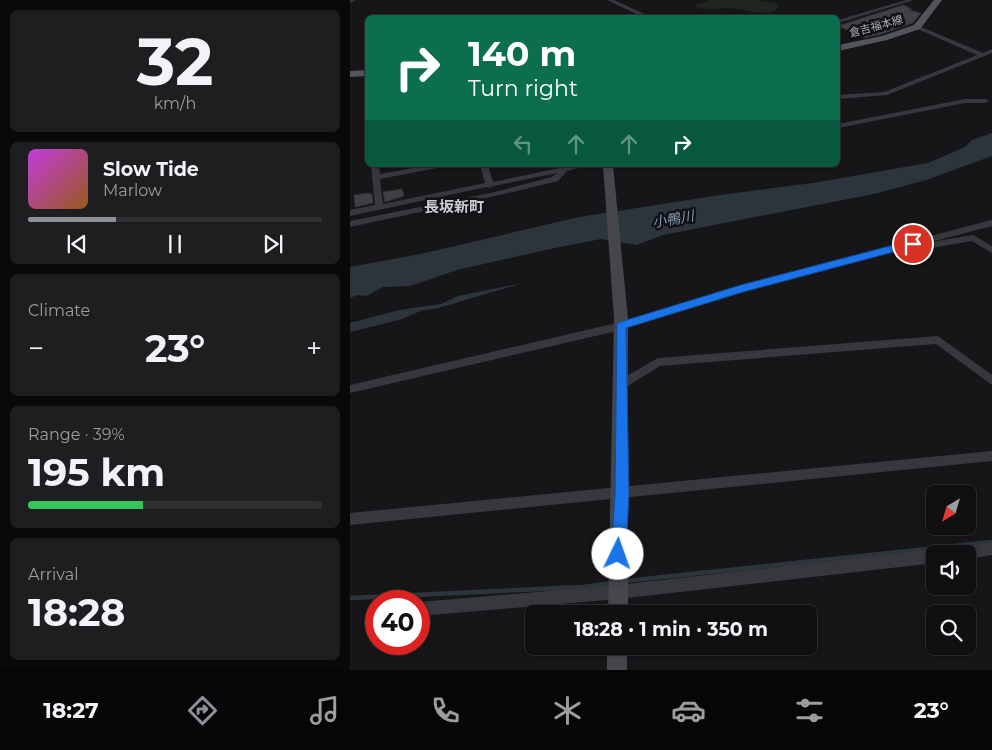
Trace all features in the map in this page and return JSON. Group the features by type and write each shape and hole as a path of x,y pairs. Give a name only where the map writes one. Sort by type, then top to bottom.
{"main road":[{"name":"倉吉福本線","path":"840,48 884,38 917,27 938,0"},
{"path":"350,74 365,73"}],"street":[{"path":"610,0 644,15"},
{"path":"840,21 911,0"},
{"path":"917,27 983,55"},
{"path":"840,97 885,94 992,51"},
{"path":"840,126 965,101 986,100"},
{"path":"375,167 379,208"},
{"path":"377,177 431,167"},
{"path":"485,167 490,186"},
{"path":"350,214 576,167"},
{"path":"350,224 495,194 555,179 564,170"},
{"path":"609,170 621,322 622,494 618,605"},
{"path":"350,389 621,322 741,288 992,223"},
{"path":"913,244 927,245 973,238 992,250"},
{"path":"622,384 658,362 938,340 992,380"},
{"path":"350,519 622,494 992,456"},
{"path":"976,552 992,550"},
{"path":"430,609 618,585 926,557"},
{"path":"617,670 618,655"}],"shaded area":[{"path":"709,0 758,0 779,4 775,11 762,13 733,8 705,9 694,6"}],"water":[{"name":"小鴨川","path":"992,133 992,156 926,180 874,194 663,235 637,245 601,239 555,248 457,270 410,286 383,287 366,296 357,295 350,298 350,267 425,253 579,217 813,183 928,163 965,147 972,140"},
{"path":"523,283 435,309 423,310 402,319 350,332 350,323 399,310 441,304 458,296"}],"building":[{"path":"903,5 912,9 909,10 921,13 913,23 864,38 840,25"},
{"path":"402,189 404,196 385,202 383,192"},
{"path":"372,194 373,203 355,207 354,195"}],"waterway":[{"path":"625,581 992,542"},
{"path":"350,598 583,587 611,583"}],"district":[{"name":"長坂新町","path":"454,207"}],"route":[{"path":"618,554 622,494 621,326 676,307 741,288 913,244"}]}
